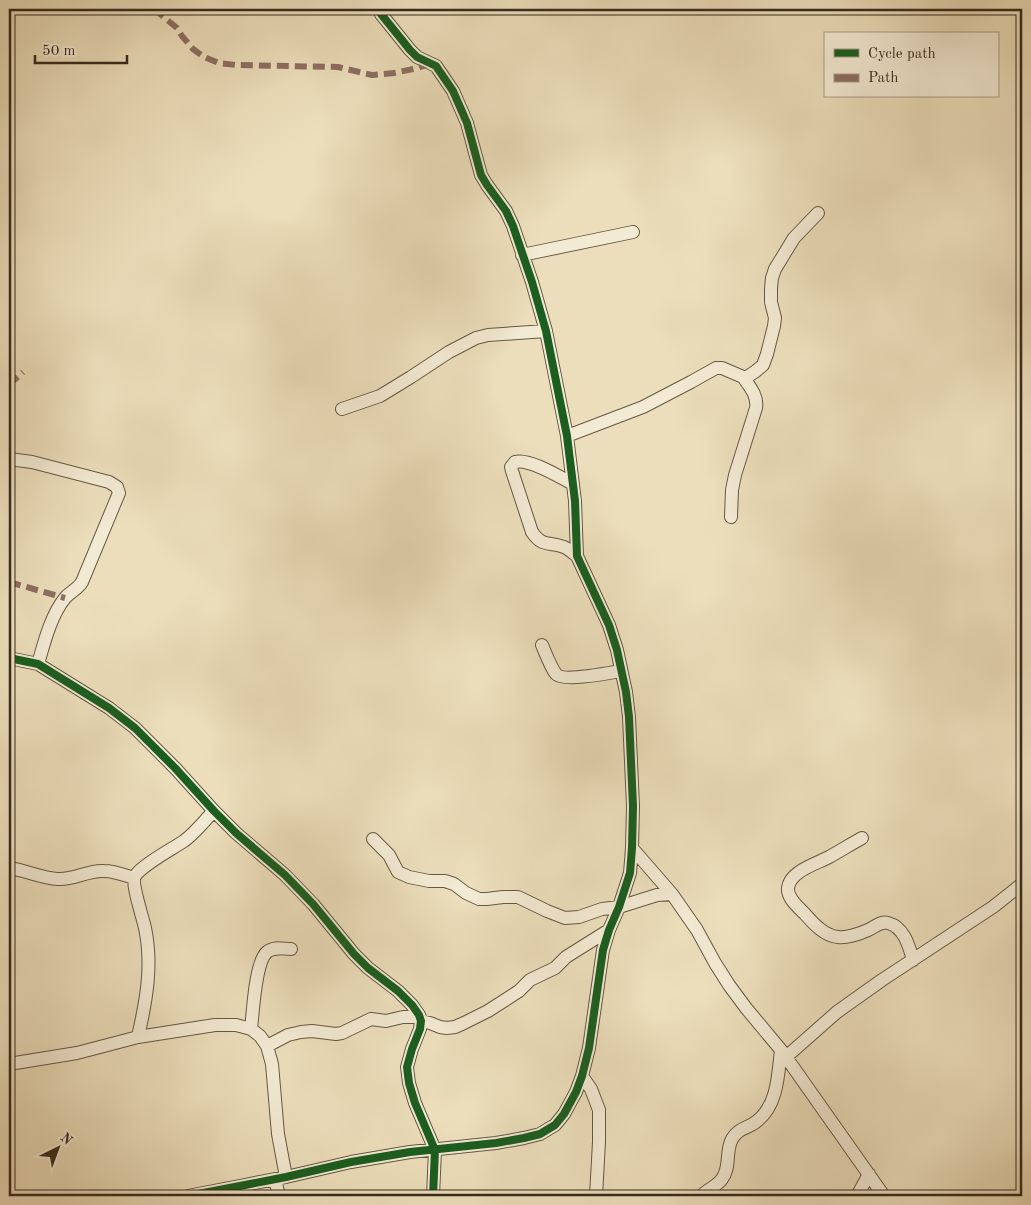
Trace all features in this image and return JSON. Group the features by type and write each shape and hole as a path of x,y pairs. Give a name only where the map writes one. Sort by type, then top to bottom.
{"street":[{"path":"188,1196 351,1162 410,1152 524,1138 540,1134 555,1125 564,1114 582,1076 589,1048 603,950 608,930 619,907 630,873 633,806 626,692 617,650 609,625 577,556 575,501 567,436 546,331 532,282 506,211 481,175 467,123 453,91 436,66 410,50 379,9"},
{"path":"567,436 643,407 716,368 722,368 743,377 747,377 756,371 763,364 767,354 775,318 771,302 772,278 794,238 818,213"},
{"path":"522,255 633,232"},
{"path":"342,409 380,396 449,352 476,338 488,335 546,331"},
{"path":"731,517 732,490 735,475 757,402 743,377"},
{"path":"9,459 32,462 109,482 117,487 119,493 82,582 77,589 65,598 52,620 38,664"},
{"path":"573,484 550,471 522,461 515,462 511,467 532,532 537,539 545,543 563,546 577,556"},
{"path":"542,646 556,674 561,678 621,671"},
{"path":"9,658 38,664 109,708 135,728 236,833 286,875 313,904 354,954 412,1005 420,1019 420,1029 407,1067 409,1084 415,1103 435,1150 433,1196"},
{"path":"138,1037 146,1001 149,975 147,934 133,882 134,878 160,856 185,840 214,811"},
{"path":"862,838 828,858 806,868 791,879 788,890 792,902 825,933 837,937 856,935 882,922 890,923 906,939 913,960"},
{"path":"374,839 388,855 398,872 409,877 429,881 445,881 454,884 466,893 479,899 518,897 565,918 580,917 602,909 619,907 657,896 672,894"},
{"path":"632,848 672,894 697,930 729,985 784,1053 884,1196"},
{"path":"9,868 58,879 103,870 134,878"},
{"path":"701,1196 721,1181 727,1171 728,1154 733,1138 738,1131 754,1124 768,1110 774,1098 784,1053 882,980 993,907 1022,884"},
{"path":"267,1046 288,1035 301,1032 342,1033 371,1019 386,1020 403,1017 420,1019 440,1027 455,1027 488,1011 519,991 530,980 555,968 566,956 608,930"},
{"path":"250,1029 256,984 260,966 265,955 269,950 278,948 291,949"},
{"path":"9,1064 77,1053 138,1037 215,1025 236,1025 250,1029 260,1036 267,1046 272,1064 278,1134 280,1178 278,1196"},
{"path":"582,1076 599,1110 596,1196"},
{"path":"857,1196 869,1174"}],"marked path":[{"path":"154,9 177,28 193,49 204,57 219,63 338,67 372,75 394,73 431,63"},
{"path":"9,383 23,372"},
{"path":"9,582 65,598"}],"cycle path":[{"path":"188,1196 351,1162 410,1152 496,1143 524,1138 540,1134 555,1125 564,1114 582,1076 589,1048 603,950 630,873 633,806 626,692 617,650 609,625 577,556 575,501 567,436 546,331 532,282 506,211 481,175 467,123 453,91 436,66 417,57 410,50 379,9"},
{"path":"9,658 38,664 109,708 135,728 236,833 285,875 313,904 354,954 412,1005 421,1021 407,1067 409,1083 415,1103 435,1150 433,1196"}]}
